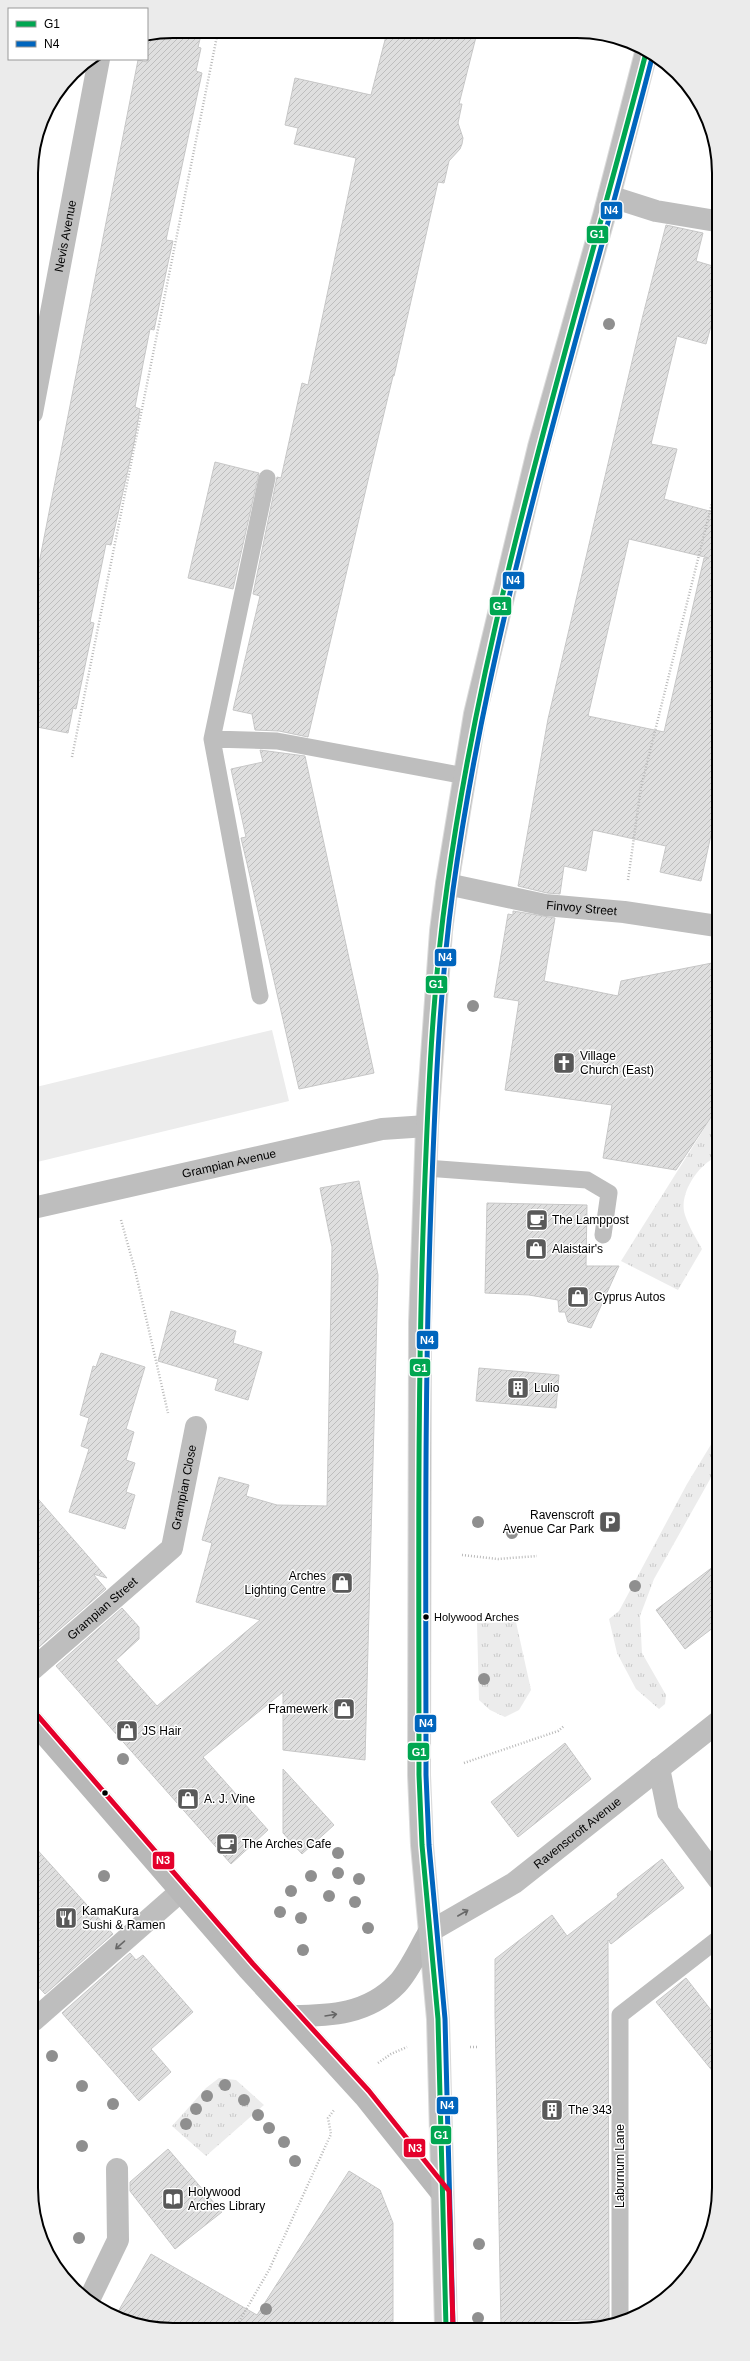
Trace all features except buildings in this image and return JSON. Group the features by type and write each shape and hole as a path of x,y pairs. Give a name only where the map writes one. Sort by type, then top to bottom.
{"main road":[{"path":"446,2323 439,2047 429,1932 419,1775 420,1331 427,1126 440,931 446,884 475,714 539,447 609,196 645,57"},
{"name":"Nevis Avenue","path":"38,381 99,60"},
{"path":"609,196 656,211 712,220"},
{"name":"Finvoy Street","path":"446,884 545,905 624,912 712,925"},
{"name":"Grampian Avenue","path":"38,1207 382,1129 427,1126"},
{"name":"Grampian Close","path":"172,1548 196,1427"},
{"name":"Grampian Street","path":"38,1665 172,1548"},
{"name":"Ravenscroft Avenue","path":"429,1932 514,1883 712,1727"},
{"path":"38,1728 354,2085 443,2195"},
{"path":"652,1774 668,1812 712,1871"},
{"path":"38,2017 181,1891"},
{"path":"292,2016 329,2016 360,2009 381,1997 398,1983 429,1932"},
{"path":"91,2295 118,2240 117,2169"}],"lane":[{"path":"260,996 212,739 267,478"},
{"path":"212,739 277,741 465,776"},
{"path":"426,1168 586,1180 609,1193 603,1235"},
{"name":"Laburnum Lane","path":"620,2316 620,2015 712,1944"}],"path":[{"path":"72,757 217,38"},
{"path":"624,912 641,788 712,503"},
{"path":"112,1189 135,1270 167,1412 196,1427"},
{"path":"462,1555 498,1559 537,1556"},
{"path":"464,1763 558,1731 564,1726"},
{"path":"238,2323 269,2270 331,2134 328,2118 354,2085 384,2058 404,2047 479,2047"}],"green space":[{"path":"272,1030 289,1101 38,1162 38,1087"},
{"path":"712,1116 712,1160 703,1166 691,1181 684,1198 685,1215 702,1249 678,1290 621,1261"},
{"path":"712,1443 712,1476 654,1579 640,1616 642,1653 666,1695 665,1704 659,1709 636,1689 617,1653 609,1619 619,1611 687,1484"},
{"path":"516,1622 531,1690 519,1710 505,1717 490,1710 479,1700 477,1623"},
{"path":"219,2078 236,2080 264,2105 206,2156 172,2126 206,2088"}],"transit line":[{"name":"G1","path":"446,2323 438,2019 422,1845 419,1775 420,1346 424,1203 434,1005 447,887 464,781 508,570 562,361 645,57"},
{"name":"N4","path":"453,2323 445,2019 429,1845 426,1775 427,1348 436,1086 444,968 453,890 470,784 491,678 541,469 651,61"},
{"name":"N3","path":"38,1716 253,1964 369,2091 449,2191 453,2323"}],"place":[{"name":"Village Church (East)","path":"564,1063"},
{"name":"The Lamppost","path":"537,1220"},
{"name":"Alaistair's","path":"536,1249"},
{"name":"Cyprus Autos","path":"578,1297"},
{"name":"Lulio","path":"518,1388"},
{"name":"Ravenscroft Avenue Car Park","path":"610,1522"},
{"name":"Arches Lighting Centre","path":"342,1583"},
{"name":"Holywood Arches","path":"426,1617"},
{"name":"Framewerk","path":"344,1709"},
{"name":"JS Hair","path":"127,1731"},
{"name":"A. J. Vine","path":"188,1799"},
{"name":"The Arches Cafe","path":"227,1844"},
{"name":"KamaKura Sushi & Ramen","path":"66,1918"},
{"name":"The 343","path":"552,2110"},
{"name":"Holywood Arches Library","path":"173,2199"}]}
